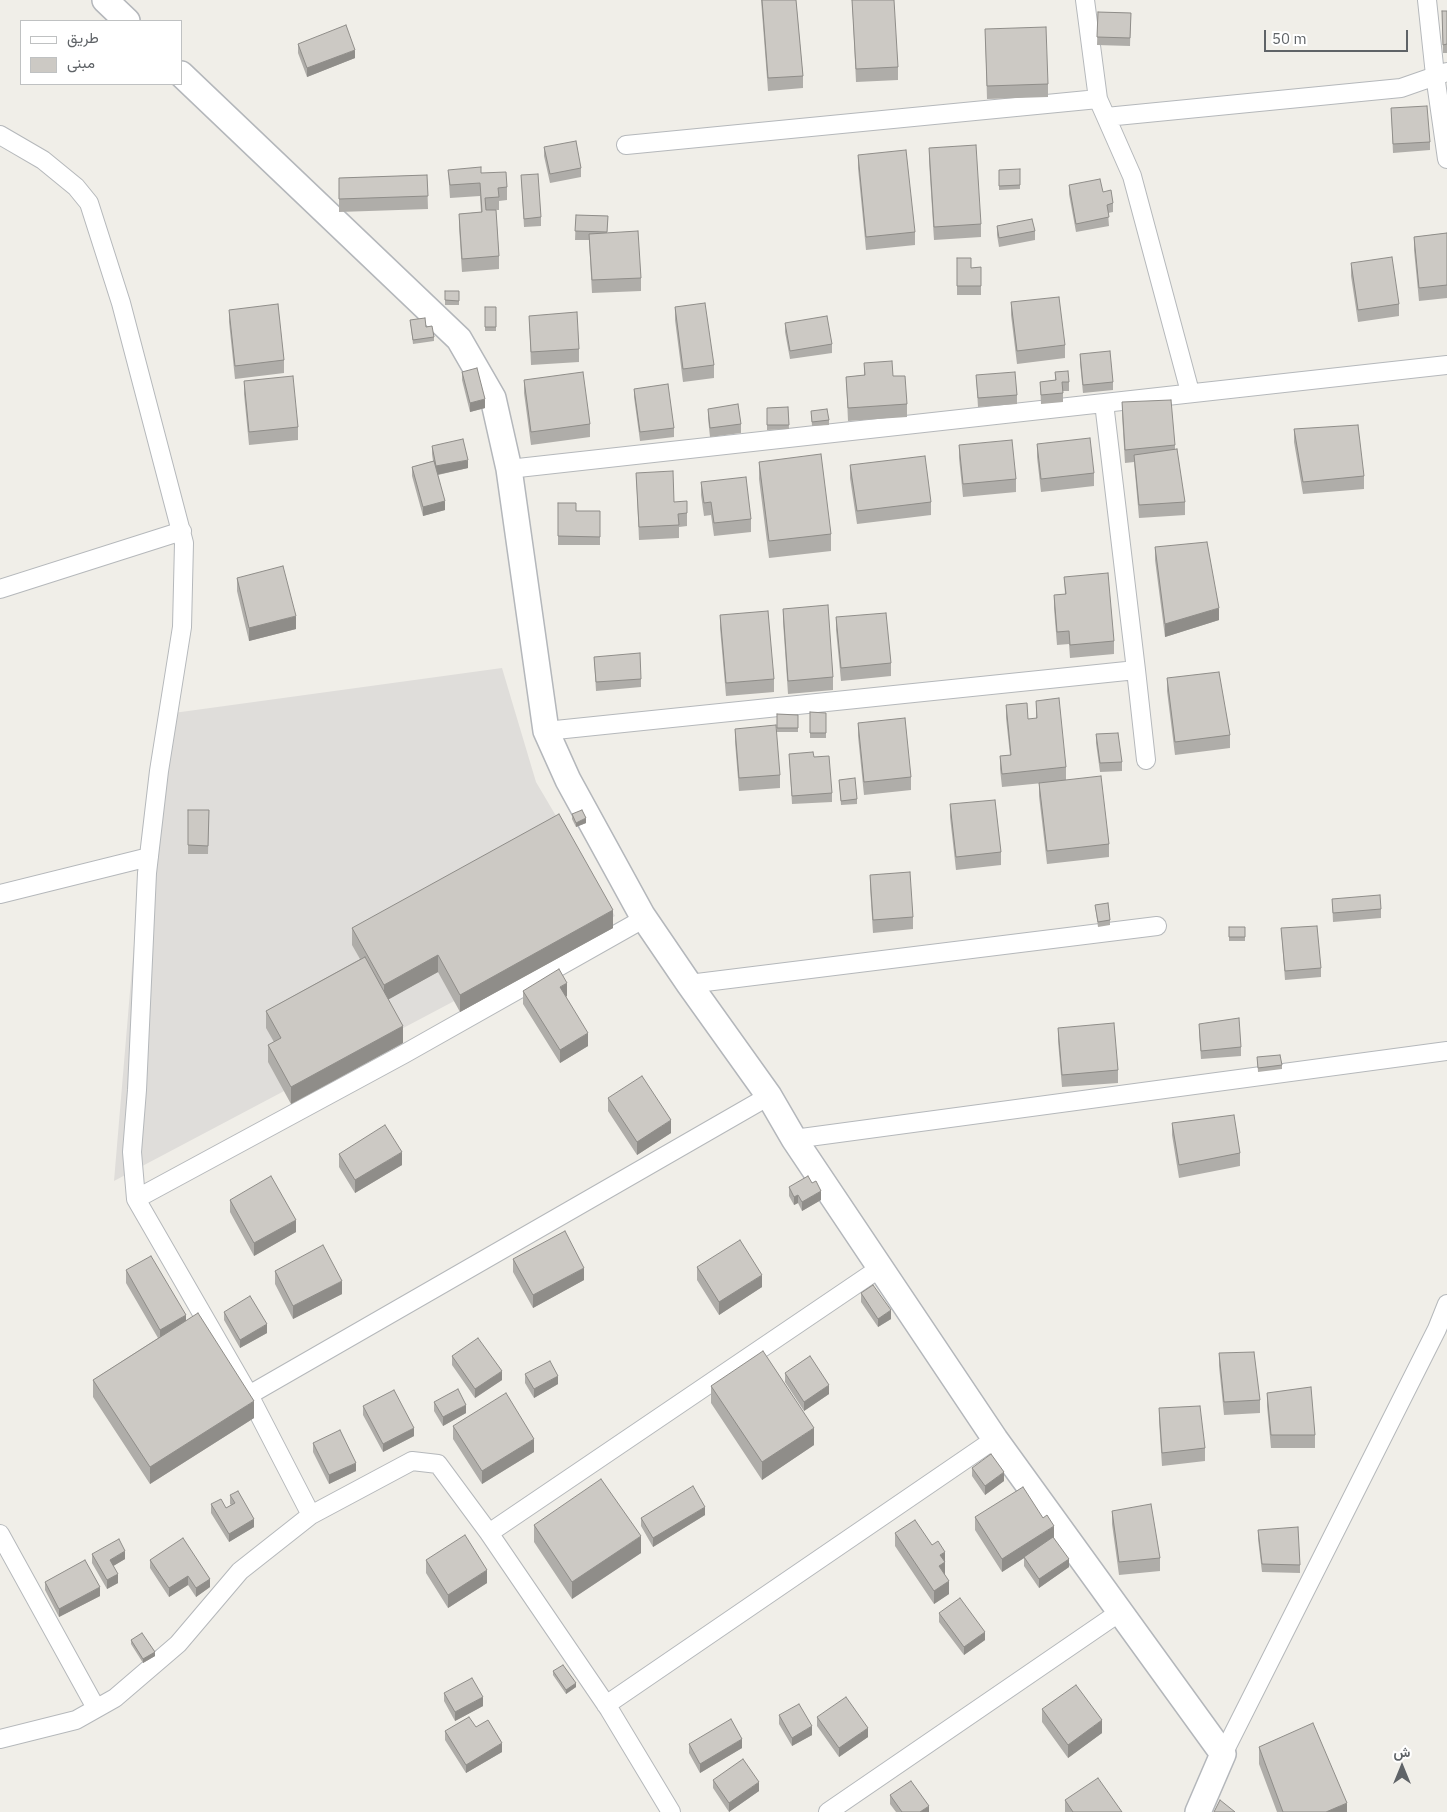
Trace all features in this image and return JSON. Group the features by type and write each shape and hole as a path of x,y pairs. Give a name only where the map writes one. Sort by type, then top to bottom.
{"street":[{"path":"105,0 126,20"},
{"path":"1085,0 1098,99 1132,176 1190,392"},
{"path":"1427,0 1441,74 1447,159"},
{"path":"1106,117 1401,88 1441,74"},
{"path":"182,75 459,339 493,398 509,469 546,731 568,780 645,918 688,984 770,1096 794,1139 995,1440 1223,1754"},
{"path":"626,145 1098,99"},
{"path":"0,135 43,160 76,187 89,203 121,303 184,543 182,627 159,771 149,857 132,1152 136,1199 249,1395 311,1515"},
{"path":"509,469 1447,365"},
{"path":"1104,403 1146,760"},
{"path":"0,589 182,531"},
{"path":"546,731 1136,670"},
{"path":"0,894 149,857"},
{"path":"136,1199 404,1054 645,918"},
{"path":"688,984 1157,926"},
{"path":"794,1139 1447,1051"},
{"path":"249,1395 770,1096"},
{"path":"489,1533 880,1268"},
{"path":"1198,1812 1223,1754 1437,1329 1447,1304"},
{"path":"606,1705 995,1440"},
{"path":"0,1739 76,1720 115,1698 178,1644 240,1571 311,1515 412,1461 438,1464 489,1533 606,1705 671,1812"},
{"path":"0,1534 96,1708"},
{"path":"828,1812 1120,1612"}],"shaded area":[{"path":"502,668 536,782 615,916 114,1181 140,873 159,715"}],"building":[{"path":"762,0 796,0 803,76 768,78"},
{"path":"852,0 894,0 898,67 856,69"},
{"path":"1442,11 1447,11 1447,44 1443,45"},
{"path":"1098,12 1131,13 1130,38 1097,37"},
{"path":"346,25 355,50 307,68 298,44"},
{"path":"1046,27 1048,84 987,86 985,29"},
{"path":"1427,106 1430,142 1393,144 1391,108"},
{"path":"576,141 581,168 550,174 544,147"},
{"path":"976,145 981,224 934,227 929,148"},
{"path":"906,150 915,232 866,237 858,155"},
{"path":"481,167 481,173 506,172 507,187 498,188 499,197 485,198 486,210 496,210 499,256 462,259 459,214 482,212 480,183 450,185 448,170"},
{"path":"1020,169 1020,185 999,186 999,170"},
{"path":"538,174 541,217 524,219 521,175"},
{"path":"427,175 428,196 339,199 339,178"},
{"path":"1100,179 1103,192 1111,190 1113,203 1107,205 1109,217 1076,224 1069,185"},
{"path":"576,215 608,216 607,232 575,231"},
{"path":"1032,219 1035,231 999,238 997,226"},
{"path":"638,231 641,278 592,280 589,234"},
{"path":"1447,233 1447,285 1419,288 1414,237"},
{"path":"1392,257 1399,304 1358,310 1351,263"},
{"path":"957,258 971,258 971,268 981,267 981,286 957,286"},
{"path":"445,291 459,291 459,301 445,300"},
{"path":"1059,297 1065,345 1017,351 1011,302"},
{"path":"705,303 714,365 683,369 675,307"},
{"path":"278,304 284,360 235,366 229,310"},
{"path":"485,307 496,307 496,327 485,327"},
{"path":"577,312 579,349 531,352 529,316"},
{"path":"827,316 832,344 790,351 785,323"},
{"path":"425,318 426,327 432,326 434,337 413,340 410,320"},
{"path":"1110,351 1113,382 1083,385 1080,354"},
{"path":"892,361 893,376 905,376 907,404 848,408 846,377 865,375 864,363"},
{"path":"477,368 485,399 470,403 462,372"},
{"path":"1068,371 1069,382 1062,382 1063,393 1041,395 1040,382 1056,380 1055,372"},
{"path":"583,372 590,424 531,432 524,380"},
{"path":"1015,372 1017,395 978,398 976,375"},
{"path":"293,376 298,427 249,432 244,381"},
{"path":"668,384 674,428 640,432 634,389"},
{"path":"1171,400 1175,445 1125,450 1122,402"},
{"path":"738,404 741,424 710,428 708,409"},
{"path":"788,407 789,425 767,425 767,408"},
{"path":"827,409 829,420 812,422 811,411"},
{"path":"1358,425 1364,476 1303,482 1294,429"},
{"path":"1090,438 1094,473 1041,479 1037,444"},
{"path":"463,439 468,460 436,466 432,446"},
{"path":"1012,440 1016,479 963,484 959,445"},
{"path":"1177,449 1185,502 1139,505 1134,455"},
{"path":"821,454 831,534 769,541 759,462"},
{"path":"925,456 931,502 857,511 850,465"},
{"path":"434,461 445,501 423,507 412,467"},
{"path":"673,471 674,502 687,501 687,513 678,514 679,525 639,527 636,473"},
{"path":"746,477 751,519 714,523 711,502 704,503 701,482"},
{"path":"558,503 576,503 576,511 600,511 600,537 558,536"},
{"path":"1207,542 1219,608 1165,624 1155,547"},
{"path":"283,566 296,616 249,628 237,578"},
{"path":"1108,573 1114,641 1070,645 1069,631 1057,632 1054,595 1066,594 1064,577"},
{"path":"828,605 833,677 788,681 783,609"},
{"path":"768,611 774,679 726,683 720,615"},
{"path":"886,613 891,663 841,668 836,617"},
{"path":"640,653 641,679 596,682 594,657"},
{"path":"1219,672 1230,735 1175,742 1167,678"},
{"path":"1059,698 1066,767 1002,774 1000,756 1011,755 1006,705 1027,703 1028,719 1037,718 1036,701"},
{"path":"810,712 826,713 826,733 810,733"},
{"path":"777,714 798,715 798,728 777,728"},
{"path":"905,718 911,777 864,782 858,723"},
{"path":"776,725 780,775 739,778 735,729"},
{"path":"1118,733 1122,762 1100,763 1096,734"},
{"path":"813,752 814,757 829,756 832,793 792,796 789,754"},
{"path":"1101,776 1109,844 1047,851 1039,783"},
{"path":"855,778 857,799 841,801 839,780"},
{"path":"995,800 1001,852 956,857 950,804"},
{"path":"188,810 209,810 208,846 188,845"},
{"path":"582,810 586,818 576,823 572,814"},
{"path":"559,814 613,910 460,995 438,955 384,985 352,928"},
{"path":"910,872 913,917 873,920 870,875"},
{"path":"1380,895 1381,909 1333,913 1332,899"},
{"path":"1108,903 1110,920 1098,922 1095,905"},
{"path":"1317,926 1321,968 1285,971 1281,928"},
{"path":"1229,927 1245,927 1245,937 1229,937"},
{"path":"365,957 403,1026 291,1087 268,1045 281,1038 266,1011"},
{"path":"559,969 567,983 560,987 588,1033 560,1050 523,991"},
{"path":"1239,1018 1241,1047 1201,1051 1199,1024"},
{"path":"1114,1023 1118,1070 1062,1075 1058,1028"},
{"path":"1280,1055 1282,1065 1258,1068 1257,1057"},
{"path":"642,1076 671,1120 637,1142 608,1098"},
{"path":"1234,1115 1240,1153 1179,1165 1172,1123"},
{"path":"385,1125 402,1152 355,1180 339,1154"},
{"path":"271,1176 296,1220 254,1243 230,1200"},
{"path":"808,1176 812,1183 816,1181 821,1191 802,1202 798,1195 794,1197 789,1187"},
{"path":"565,1231 584,1268 533,1295 513,1259"},
{"path":"740,1240 762,1275 719,1302 697,1267"},
{"path":"323,1245 342,1281 293,1306 275,1271"},
{"path":"151,1256 186,1315 160,1330 126,1270"},
{"path":"873,1285 891,1310 878,1319 861,1293"},
{"path":"250,1296 267,1324 240,1340 224,1312"},
{"path":"198,1313 254,1401 150,1467 93,1380"},
{"path":"478,1338 502,1371 475,1389 452,1356"},
{"path":"763,1351 814,1428 762,1462 711,1386"},
{"path":"1254,1352 1260,1400 1224,1402 1219,1353"},
{"path":"810,1356 829,1385 804,1402 785,1373"},
{"path":"550,1361 558,1376 534,1389 525,1374"},
{"path":"1311,1387 1315,1435 1271,1435 1267,1393"},
{"path":"458,1389 466,1405 443,1417 434,1402"},
{"path":"394,1390 414,1428 383,1444 363,1406"},
{"path":"506,1393 534,1439 482,1471 453,1426"},
{"path":"1200,1406 1205,1448 1162,1453 1159,1408"},
{"path":"340,1430 356,1463 329,1475 313,1443"},
{"path":"991,1454 1004,1472 985,1486 972,1468"},
{"path":"601,1479 641,1536 572,1582 534,1525"},
{"path":"693,1486 705,1507 653,1538 641,1518"},
{"path":"1023,1487 1043,1518 1047,1515 1054,1526 1002,1559 975,1517"},
{"path":"238,1491 254,1519 229,1534 211,1504 221,1499 226,1508 235,1503 230,1495"},
{"path":"1151,1504 1160,1558 1119,1562 1112,1511"},
{"path":"915,1520 932,1545 938,1541 945,1552 940,1555 945,1562 939,1566 949,1581 934,1591 895,1533"},
{"path":"1298,1527 1300,1565 1262,1564 1258,1530"},
{"path":"465,1535 487,1570 448,1595 426,1560"},
{"path":"1053,1537 1069,1559 1039,1579 1024,1557"},
{"path":"183,1538 210,1579 196,1588 188,1576 169,1588 150,1560"},
{"path":"119,1539 125,1551 110,1560 118,1574 107,1580 92,1554"},
{"path":"85,1560 100,1587 59,1609 45,1582"},
{"path":"960,1598 985,1632 964,1647 939,1613"},
{"path":"142,1633 155,1652 143,1659 131,1640"},
{"path":"563,1665 576,1683 566,1690 553,1671"},
{"path":"472,1678 483,1697 455,1712 444,1693"},
{"path":"1076,1685 1102,1720 1068,1745 1042,1709"},
{"path":"846,1697 868,1728 839,1748 817,1717"},
{"path":"799,1704 812,1726 792,1738 779,1715"},
{"path":"469,1717 476,1727 488,1720 502,1743 466,1765 445,1731"},
{"path":"731,1719 742,1739 700,1764 689,1744"},
{"path":"1313,1723 1347,1803 1326,1812 1283,1812 1259,1747"},
{"path":"743,1759 759,1782 729,1803 713,1780"},
{"path":"1098,1778 1122,1812 1073,1812 1065,1800"},
{"path":"911,1781 929,1806 920,1812 902,1812 890,1795"},
{"path":"1220,1800 1235,1812 1214,1812"}]}
